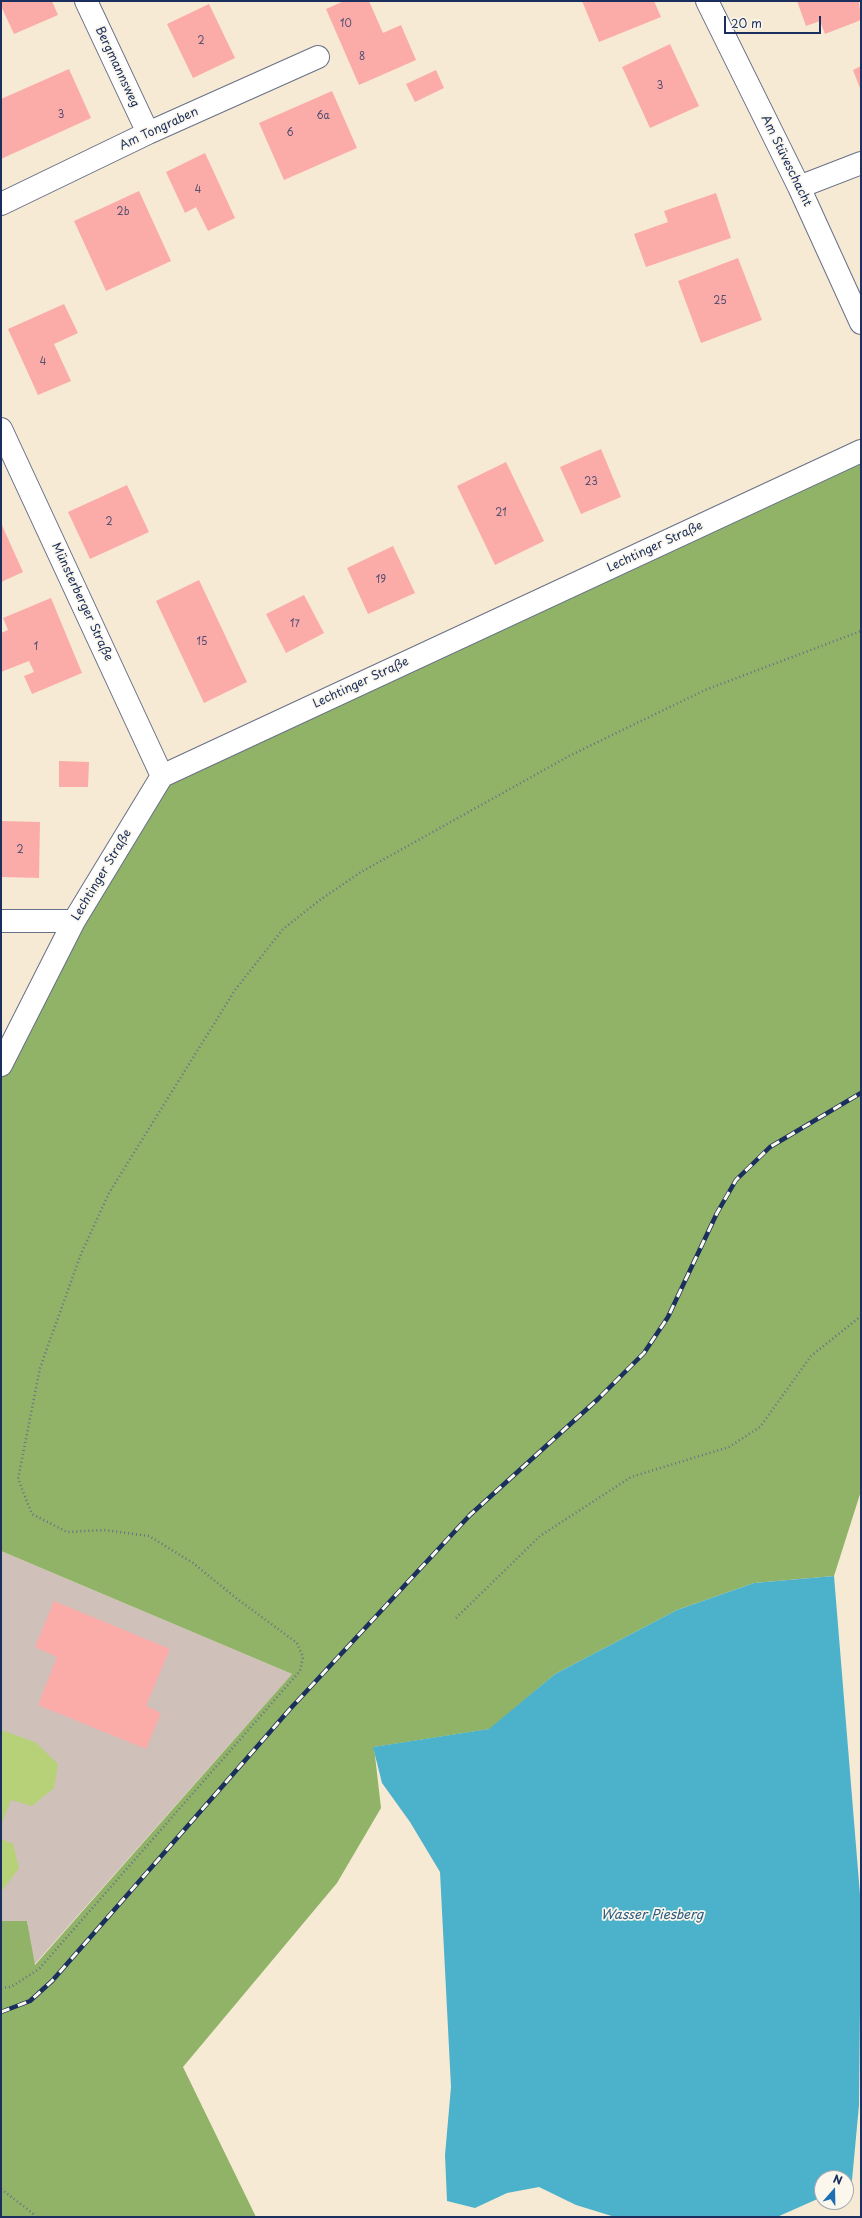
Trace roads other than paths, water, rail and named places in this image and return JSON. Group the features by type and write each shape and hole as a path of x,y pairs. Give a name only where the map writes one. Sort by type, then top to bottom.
{"street":[{"name":"Bergmannsweg","path":"86,1 148,133"},
{"name":"Am Stüveschacht","path":"707,1 799,187 861,323"},
{"name":"Am Tongraben","path":"1,204 148,133 318,57"},
{"path":"799,187 861,163"},
{"name":"Münsterberger Straße","path":"1,429 162,776"},
{"name":"Lechtinger Straße","path":"1,1065 74,921 162,776 861,451"},
{"path":"1,921 74,921"}],"water":[{"name":"Wasser Piesberg","path":"834,1576 861,1907 859,2105 853,2170 814,2170 814,2201 777,2217 615,2217 576,2205 539,2187 507,2193 475,2208 447,2201 445,2155 451,2087 440,1872 410,1822 382,1783 373,1747 489,1729 555,1674 677,1610 754,1583"}],"railway":[{"path":"1,2012 30,2001 52,1981 290,1709 470,1515 598,1399 644,1353 668,1317 717,1213 736,1180 770,1147 861,1093"}]}
